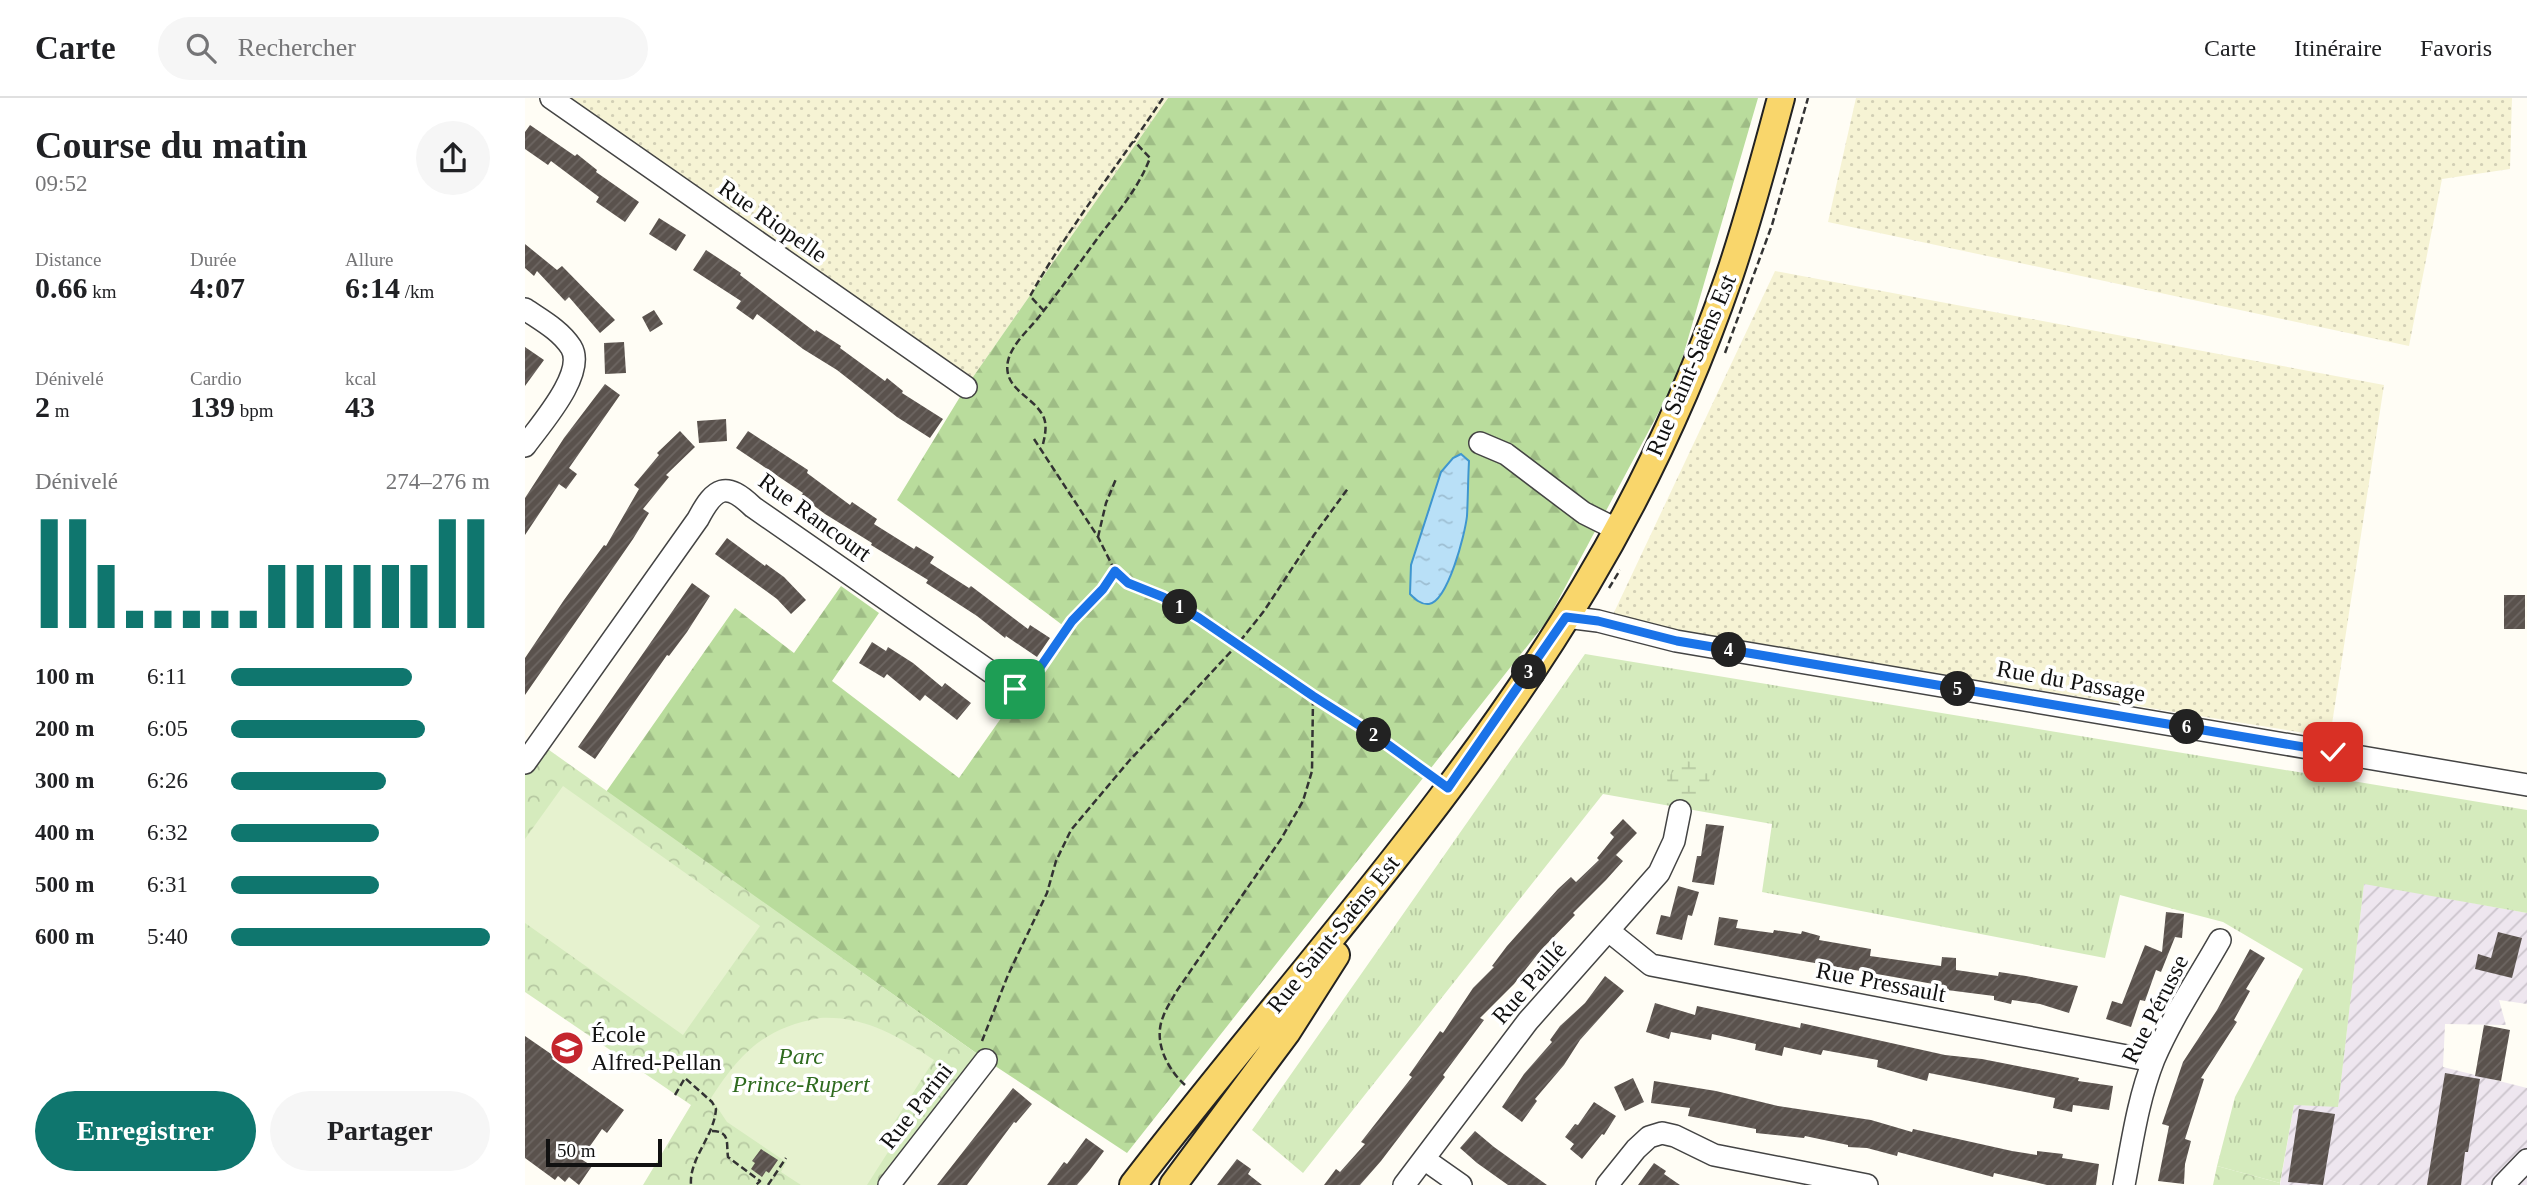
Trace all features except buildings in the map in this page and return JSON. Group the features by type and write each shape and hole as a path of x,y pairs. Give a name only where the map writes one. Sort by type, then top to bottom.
{"main road":[{"name":"Rue Saint-Saëns Est","path":"1147,1180 1200,1098 1406,844 1448,788 1566,617 1663,439 1706,338 1730,276 1781,98"},
{"name":"Rue Saint-Saëns Est","path":"1173,1185 1287,1032 1406,844"}],"street":[{"name":"Rue Riopelle","path":"551,98 966,387"},
{"path":"525,309 560,334 573,349 575,370 525,446"},
{"path":"1479,443 1506,454 1584,513 1616,529"},
{"name":"Rue Rancourt","path":"525,763 690,530 706,503 716,493 730,490 1015,689"},
{"name":"Rue du Passage","path":"1566,617 1598,621 1677,641 2527,785"},
{"name":"Rue Paillé","path":"1404,1185 1528,1021 1610,932 1659,873 1674,841 1680,811"},
{"name":"Rue Pressault","path":"1610,932 1651,965 2153,1061"},
{"name":"Rue Pérusse","path":"2124,1185 2140,1103 2153,1061 2220,940"},
{"name":"Rue Parini","path":"889,1185 986,1060"},
{"path":"1607,1185 1636,1149 1649,1137 1662,1133 1675,1136 1714,1155 1867,1185"},
{"path":"1424,1159 1461,1185"},
{"path":"2503,1185 2527,1160"}],"path":[{"path":"1044,311 1030,296 1053,254 1163,98"},
{"path":"1043,444 1046,431 1044,417 1011,382 1006,372 1009,357 1125,202 1145,171 1150,158 1135,141"},
{"path":"1034,439 1098,537 1115,571 1128,583 1163,597 1199,618 1376,736 1448,788"},
{"path":"1098,537 1106,503 1116,479"},
{"path":"986,1060 982,1042 1008,975 1047,893 1056,861 1071,830 1129,761 1237,645 1264,611 1349,487"},
{"path":"1015,689 1030,682 1072,621 1103,589 1115,571"},
{"path":"1200,1098 1176,1077 1166,1063 1160,1033 1162,1019 1176,992 1281,839 1303,801 1312,771 1313,696"},
{"path":"675,1095 685,1078 712,1102 716,1109 712,1131 690,1172 691,1185"},
{"path":"712,1131 722,1132 728,1139 728,1157 758,1183 767,1185 786,1158"}],"shaded area":[{"path":"559,98 1168,98 966,387"},
{"path":"1856,98 2512,98 2510,169 2442,179 2409,346 1828,222"},
{"path":"1775,271 2384,385 2330,737 1610,621"},
{"path":"2364,883 2527,913 2527,1004 2499,1000 2506,1025 2445,1024 2443,1067 2527,1088 2527,1185 2280,1185 2294,1105 2338,1106"}],"green space":[{"path":"1168,98 1758,98 1676,380 1547,621 1127,1153 986,1060 606,792 735,608 794,653 841,586 879,613 832,681 959,778 1065,627 897,500 966,387","holes":["1441,472 1466,519 1455,566 1445,588 1430,604 1410,594 1411,565"]},
{"path":"1585,654 2527,810 2527,913 2364,884 2338,1107 2294,1105 2280,1183 2217,1166 2235,1097 2303,969 2223,922 2120,895 2105,958 1762,892 1772,824 1603,794 1303,1173 1252,1130"},
{"name":"Parc Prince-Rupert","path":"542,745 986,1060 889,1185 643,1185 691,1105 525,992 525,768"},
{"path":"1683,760 1714,767 1704,796 1670,796 1667,779"},
{"path":"563,786 760,926 683,1035 525,923 525,839"},
{"path":"820,1018 852,1020 880,1029 934,1060 881,1143 890,1149 867,1185 801,1185 781,1172 786,1162 727,1122 711,1098 733,1068 756,1044 784,1028"},
{"path":"2217,1166 2280,1183 2280,1185 2213,1185"}],"water":[{"path":"1461,454 1469,461 1467,516 1463,537 1443,592 1436,600 1423,604 1410,594 1411,565 1441,472 1453,458"}],"place":[{"name":"École Alfred-Pellan","path":"567,1048"}],"route":[{"path":"1015,689 1030,682 1072,621 1103,589 1115,571 1128,583 1163,597 1199,618 1376,736 1448,788 1566,617 1598,621 1677,641 2333,752"}]}
